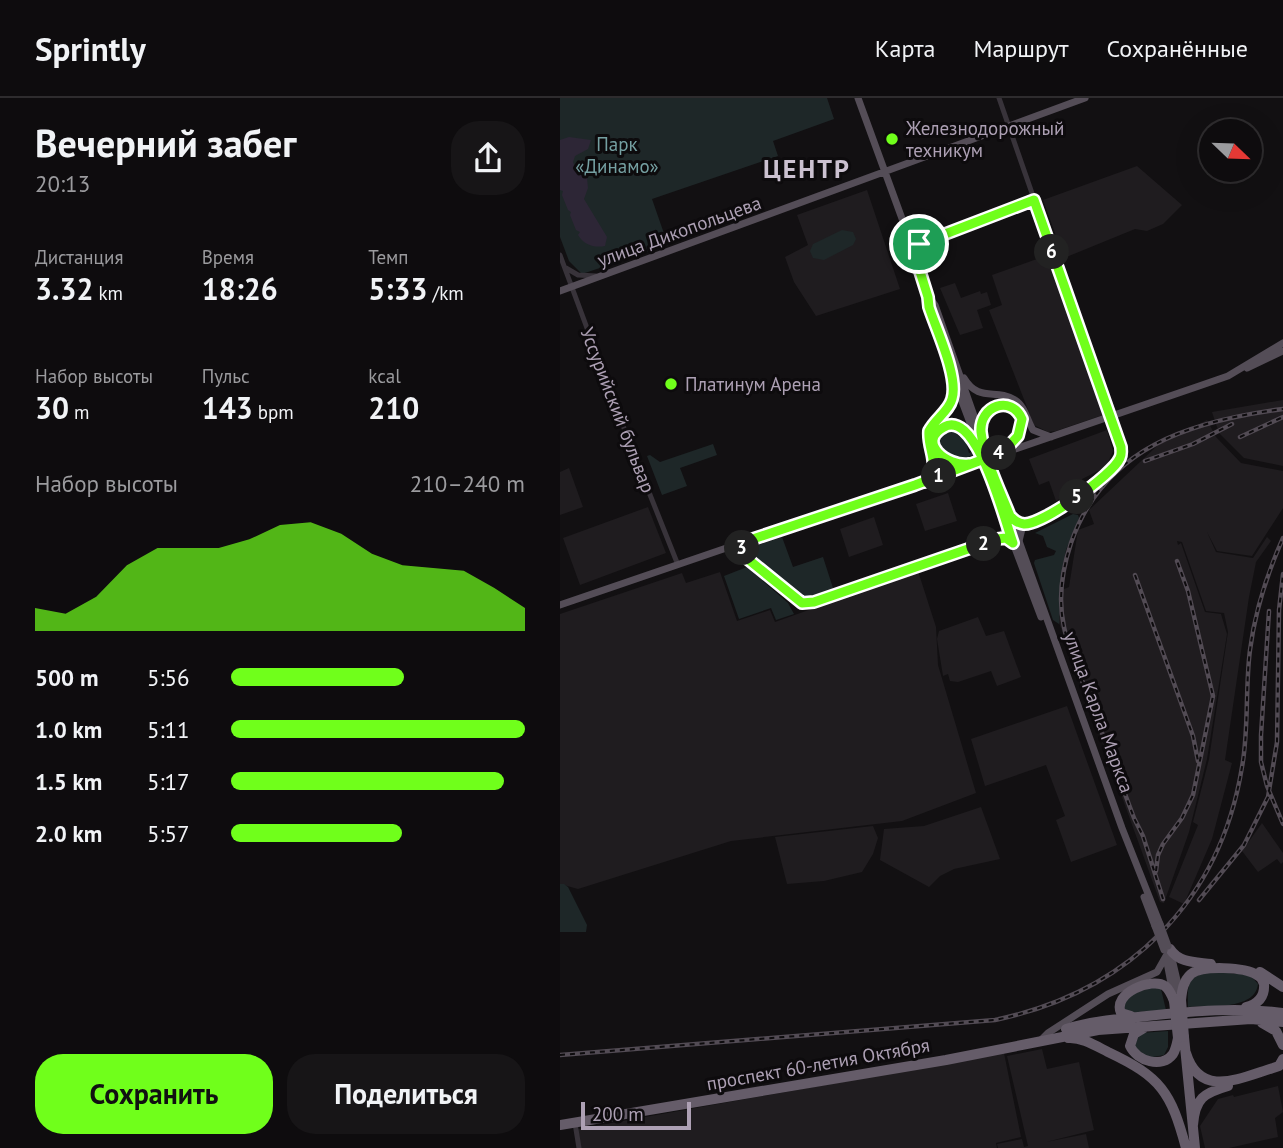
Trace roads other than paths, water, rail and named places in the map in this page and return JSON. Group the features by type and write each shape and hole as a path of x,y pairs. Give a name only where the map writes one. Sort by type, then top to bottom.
{"highway":[{"path":"1167,950 1183,961 1251,969 1283,987"},
{"path":"1188,1148 1177,1001 1186,980 1202,969 1250,972 1257,975 1264,984 1261,999 1252,1006 1209,1011"},
{"path":"1167,1014 1127,1017 1119,1010 1119,1003 1128,992 1155,983 1167,988 1177,1001"},
{"name":"проспект 60-летия Октября","path":"1040,1041 1075,1026 1167,1014 1261,1010 1283,1013"},
{"path":"1251,1019 1273,1027 1283,1045"},
{"name":"проспект 60-летия Октября","path":"560,1125 946,1060 1098,1030 1251,1019 1283,1022"},
{"path":"1151,1025 1138,1030 1131,1040 1132,1051 1140,1058 1157,1062 1168,1059 1181,1038"},
{"path":"1040,1041 1072,1037 1141,1068 1153,1078 1172,1103 1188,1148"},
{"path":"1181,1038 1191,1066 1200,1076 1222,1083 1279,1066 1283,1059"},
{"path":"1186,1053 1195,1148"},
{"path":"1193,1125 1197,1106 1208,1093 1283,1068"}],"main road":[{"name":"улица Карла Маркса","path":"858,98 912,246 952,376 983,451"},
{"name":"улица Дикопольцева","path":"560,291 1085,98"},
{"name":"улица Карла Маркса","path":"928,297 935,304 1007,519 1157,925"},
{"path":"1233,373 1283,343"},
{"path":"560,605 1202,386 1261,363 1283,351"},
{"path":"953,355 964,379 973,390 1015,400 1021,405 1025,419 1018,436 1003,452"},
{"path":"952,376 953,399 932,425 929,433 934,452 940,457 950,462 969,464"},
{"path":"983,451 982,419 988,410 995,406 1006,404 1015,408 1037,433 1055,437"},
{"path":"728,547 744,556 797,601 807,604 997,539 1006,538 1016,542 1026,524 1045,517 1071,501 1117,463 1121,451 1110,418"},
{"path":"924,482 934,468 934,441 937,433 944,427 952,425 964,429 983,451"},
{"path":"997,539 1004,533 1007,519 1026,524"},
{"path":"744,542 744,556"},
{"name":"улица Карла Маркса","path":"1016,542 1157,925"},
{"path":"1157,925 1167,950 1177,1001"},
{"path":"1040,1041 1048,1032 1065,1024 1108,994 1157,972 1167,950"}],"street":[{"path":"999,98 1110,418"},
{"path":"912,246 1034,200"},
{"name":"Уссурийский бульвар","path":"560,255 678,565"},
{"path":"563,264 578,275 602,276"},
{"path":"575,1123 579,1148"}],"railway":[{"path":"1163,899 1143,836 1069,645 1061,606 1065,564 1086,510 1105,483 1128,462 1155,444 1184,431 1249,414 1283,409"},
{"path":"1240,437 1283,417"},
{"path":"1145,461 1193,444 1232,424"},
{"path":"560,1055 995,1020 1043,1007 1087,988 1126,963 1160,934 1189,899 1213,860 1231,815 1244,753 1252,635 1262,593 1283,538"},
{"path":"1156,871 1163,844 1182,818 1193,795 1213,696 1188,591 1177,561"},
{"path":"1199,900 1244,845 1268,797 1277,742 1279,610 1283,574"},
{"path":"1135,575 1193,736 1198,761"},
{"path":"1269,611 1261,762 1267,786 1283,824"}],"place":[{"name":"Железнодорожный техникум","path":"892,139"},
{"name":"Платинум Арена","path":"671,384"}],"district":[{"name":"ЦЕНТР","path":"807,169"}],"park label":[{"name":"Парк «Динамо»","path":"617,155"}]}
